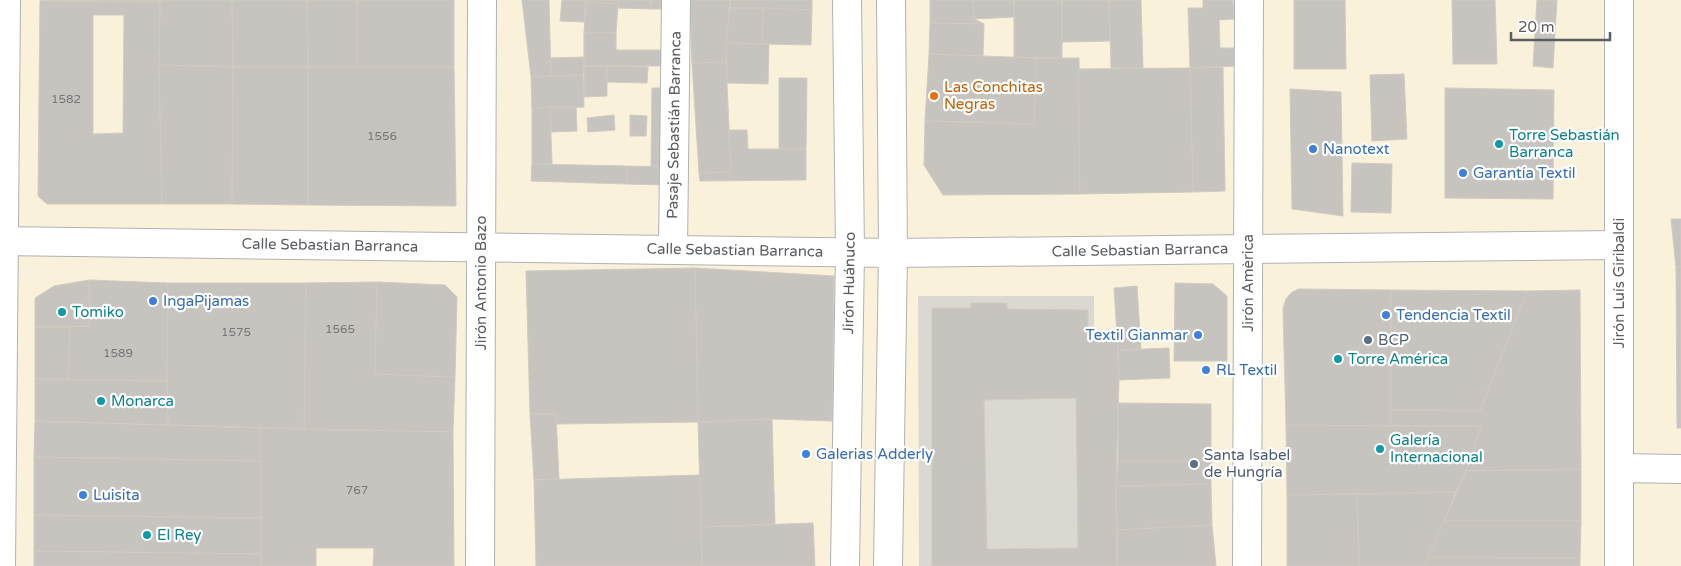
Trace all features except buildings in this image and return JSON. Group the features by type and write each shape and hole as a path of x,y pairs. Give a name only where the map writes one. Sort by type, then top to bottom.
{"street":[{"path":"1,566 2,241 6,0"},
{"name":"Jirón Antonio Bazo","path":"480,566 482,0"},
{"name":"Pasaje Sebastián Barranca","path":"673,249 676,0"},
{"name":"Jirón Huánuco","path":"845,566 850,252 847,0"},
{"path":"888,566 893,253 890,0"},
{"name":"Jirón Amèrica","path":"1247,566 1249,0"},
{"name":"Jirón Luís Giribaldi","path":"1619,566 1620,0"},
{"name":"Calle Sebastian Barranca","path":"2,241 893,253 1619,245"},
{"path":"1619,468 1681,469"}],"shaded area":[{"path":"0,0 1681,0 1681,566 0,566"},
{"path":"918,296 1094,296 1095,566 919,566"}],"place":[{"name":"Las Conchitas Negras","path":"934,96"},
{"name":"Torre Sebastián Barranca","path":"1499,144"},
{"name":"Nanotext","path":"1313,149"},
{"name":"Garantía Textil","path":"1463,173"},
{"name":"IngaPijamas","path":"153,301"},
{"name":"Tomiko","path":"62,312"},
{"name":"Tendencia Textil","path":"1386,315"},
{"name":"Textil Gianmar","path":"1198,335"},
{"name":"BCP","path":"1368,340"},
{"name":"Torre América","path":"1338,359"},
{"name":"RL Textil","path":"1206,370"},
{"name":"Monarca","path":"101,401"},
{"name":"Galería Internacional","path":"1380,449"},
{"name":"Galerias Adderly","path":"806,454"},
{"name":"Santa Isabel de Hungría","path":"1194,464"},
{"name":"Luisita","path":"83,495"},
{"name":"El Rey","path":"147,535"}]}
